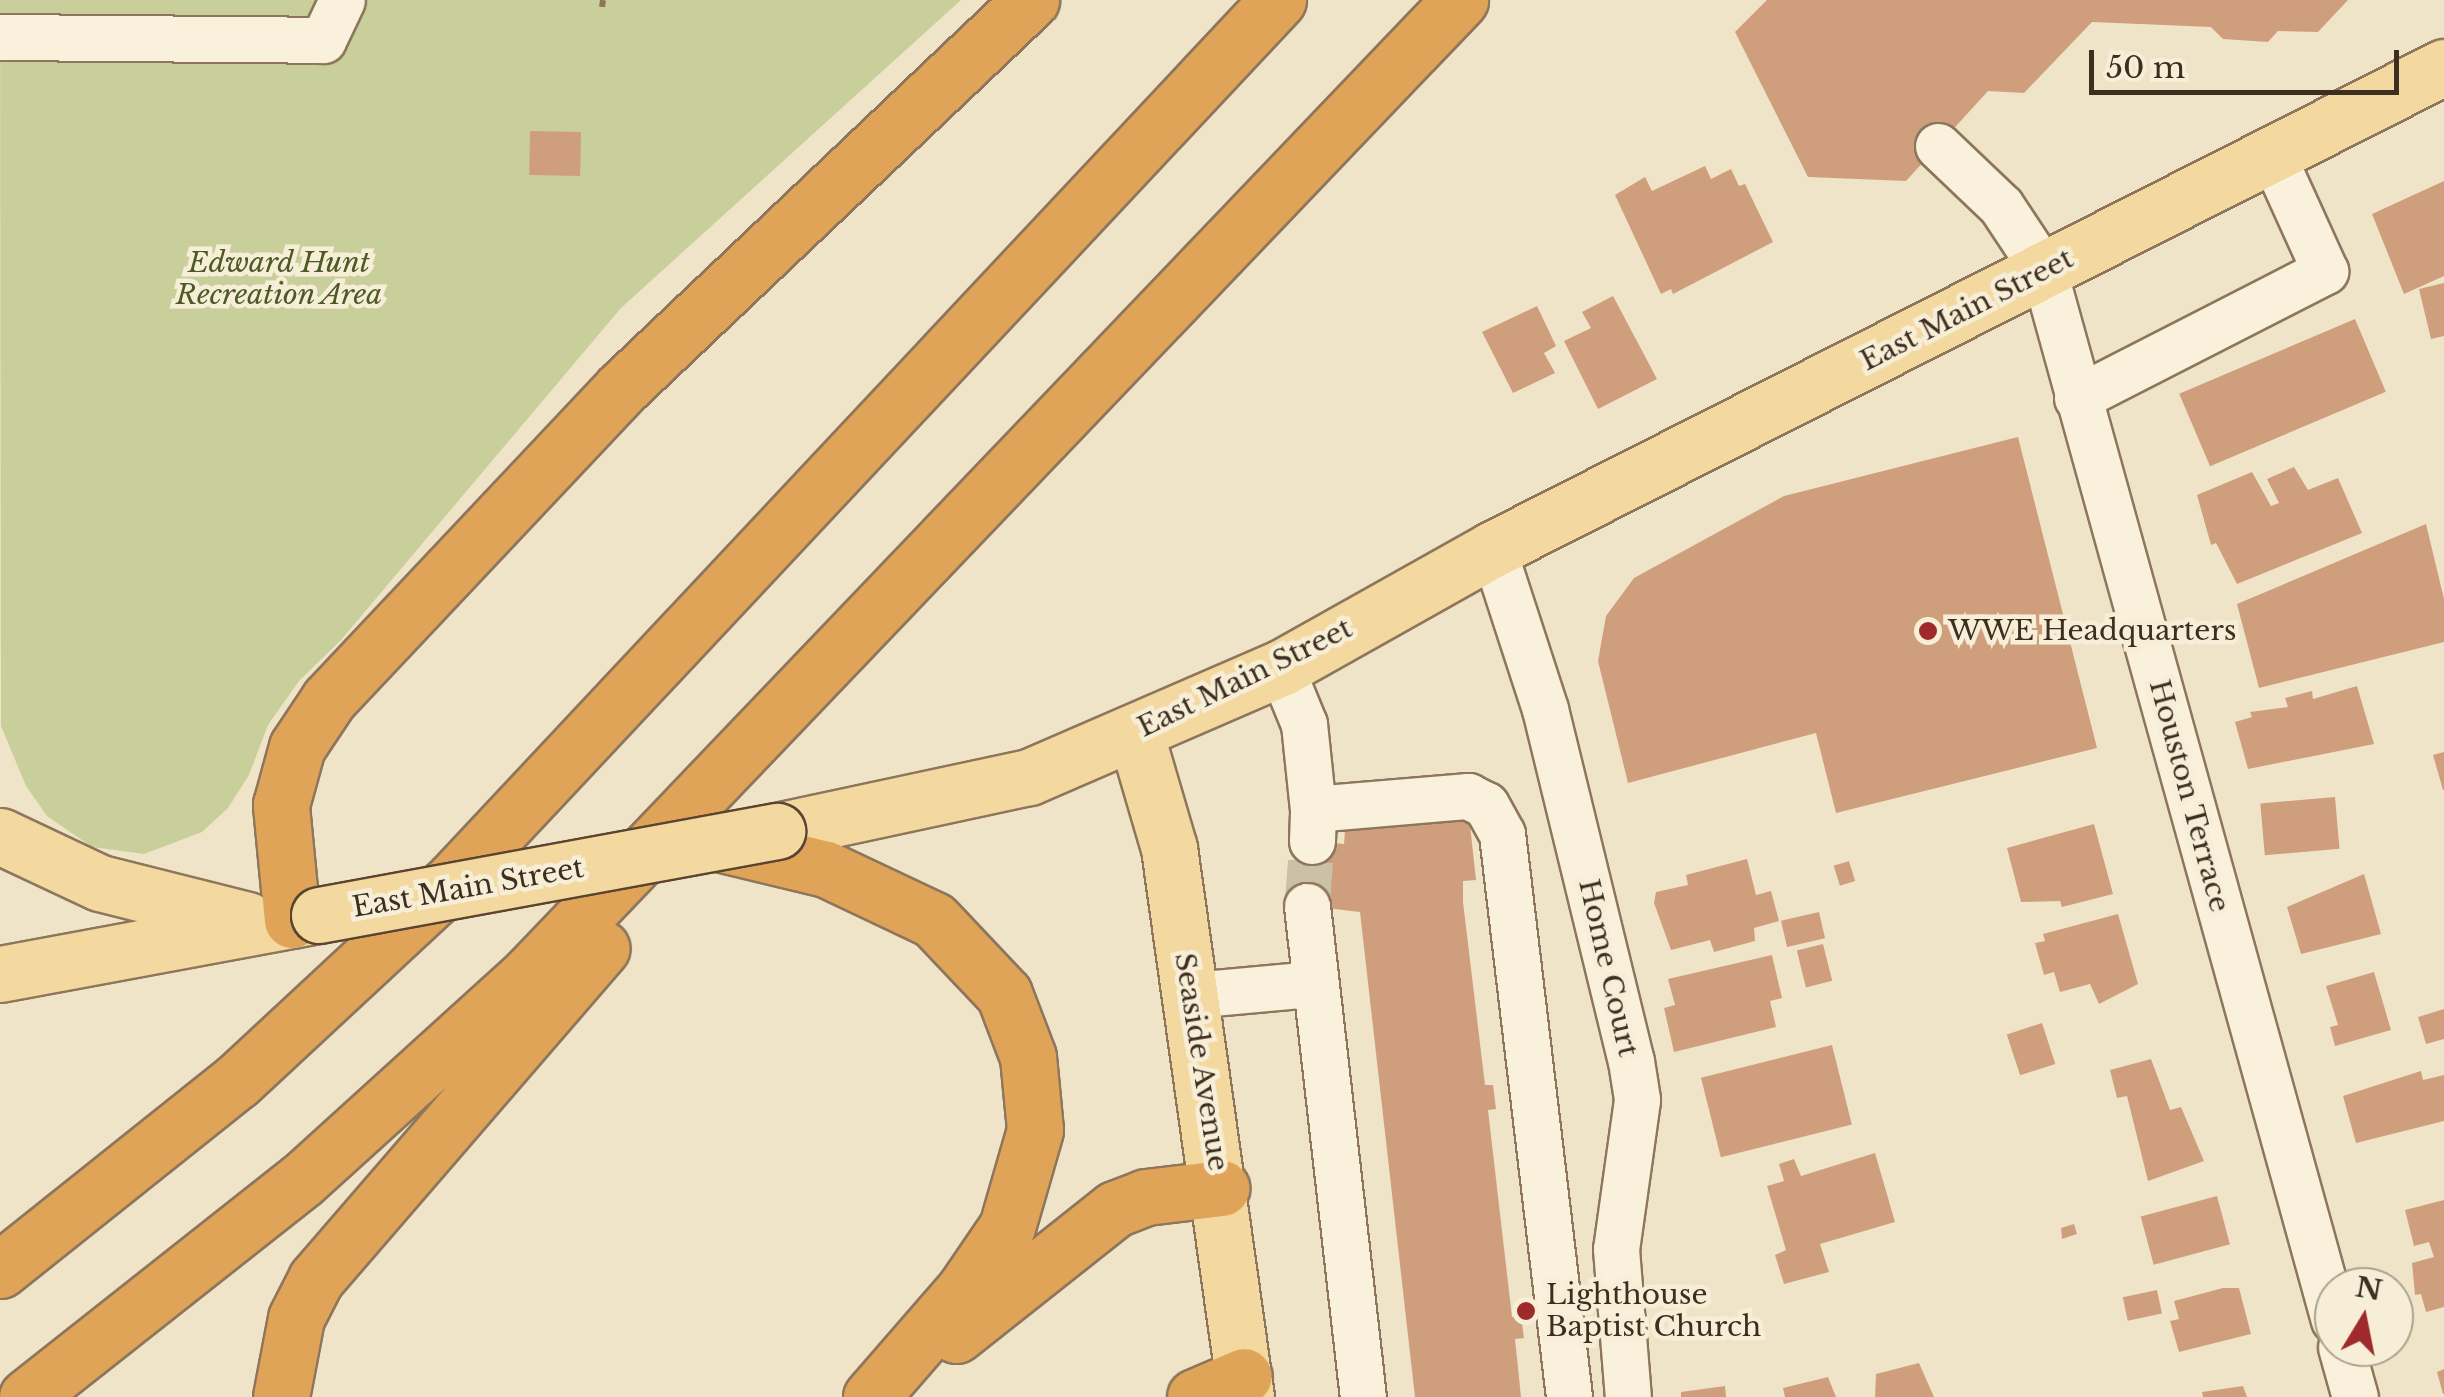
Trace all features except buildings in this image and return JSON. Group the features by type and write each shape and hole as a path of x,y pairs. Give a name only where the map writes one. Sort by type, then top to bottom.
{"highway":[{"path":"292,920 281,805 297,747 329,699 609,401 822,192 1032,0"},
{"path":"0,1270 237,1081 454,879 1278,0"},
{"path":"27,1397 302,1180 528,975 1460,0"},
{"path":"281,1397 296,1318 342,1246 1107,371"},
{"path":"718,843 826,869 934,920 994,980 1028,1057 1035,1130 1006,1227 964,1290 870,1397"},
{"path":"879,1397 1115,1209 1146,1197 1221,1188"},
{"path":"1195,1397 1245,1386"}],"main road":[{"name":"East Main Street","path":"0,974 718,843 1029,777 1282,668 1493,549 2444,67"},
{"name":"Seaside Avenue","path":"1134,732 1168,848 1221,1188 1245,1386"},
{"path":"0,836 100,883 292,920"}],"street":[{"path":"0,37 142,19 324,40 342,0"},
{"name":"Houston Terrace","path":"1938,146 2000,206 2044,272 2319,1267"},
{"path":"2077,398 2325,271 2272,154"},
{"name":"Home Court","path":"1493,549 1545,709 1631,1061 1636,1113 1616,1249 1628,1397"},
{"path":"1282,668 1304,724 1312,825 1468,796 1486,805 1502,834 1569,1397"},
{"path":"1307,906 1362,1397"},
{"path":"1191,995 1313,984"},
{"path":"2347,1367 2355,1397"}],"green space":[{"name":"Edward Hunt Recreation Area","path":"0,0 961,0 621,308 341,640 299,681 268,725 249,775 228,808 202,832 144,854 92,847 47,816 26,786 1,726"}],"tunnel":[{"path":"1307,906 1312,841"}],"place":[{"name":"WWE Headquarters","path":"1928,631"},
{"name":"Lighthouse Baptist Church","path":"1526,1311"}]}
